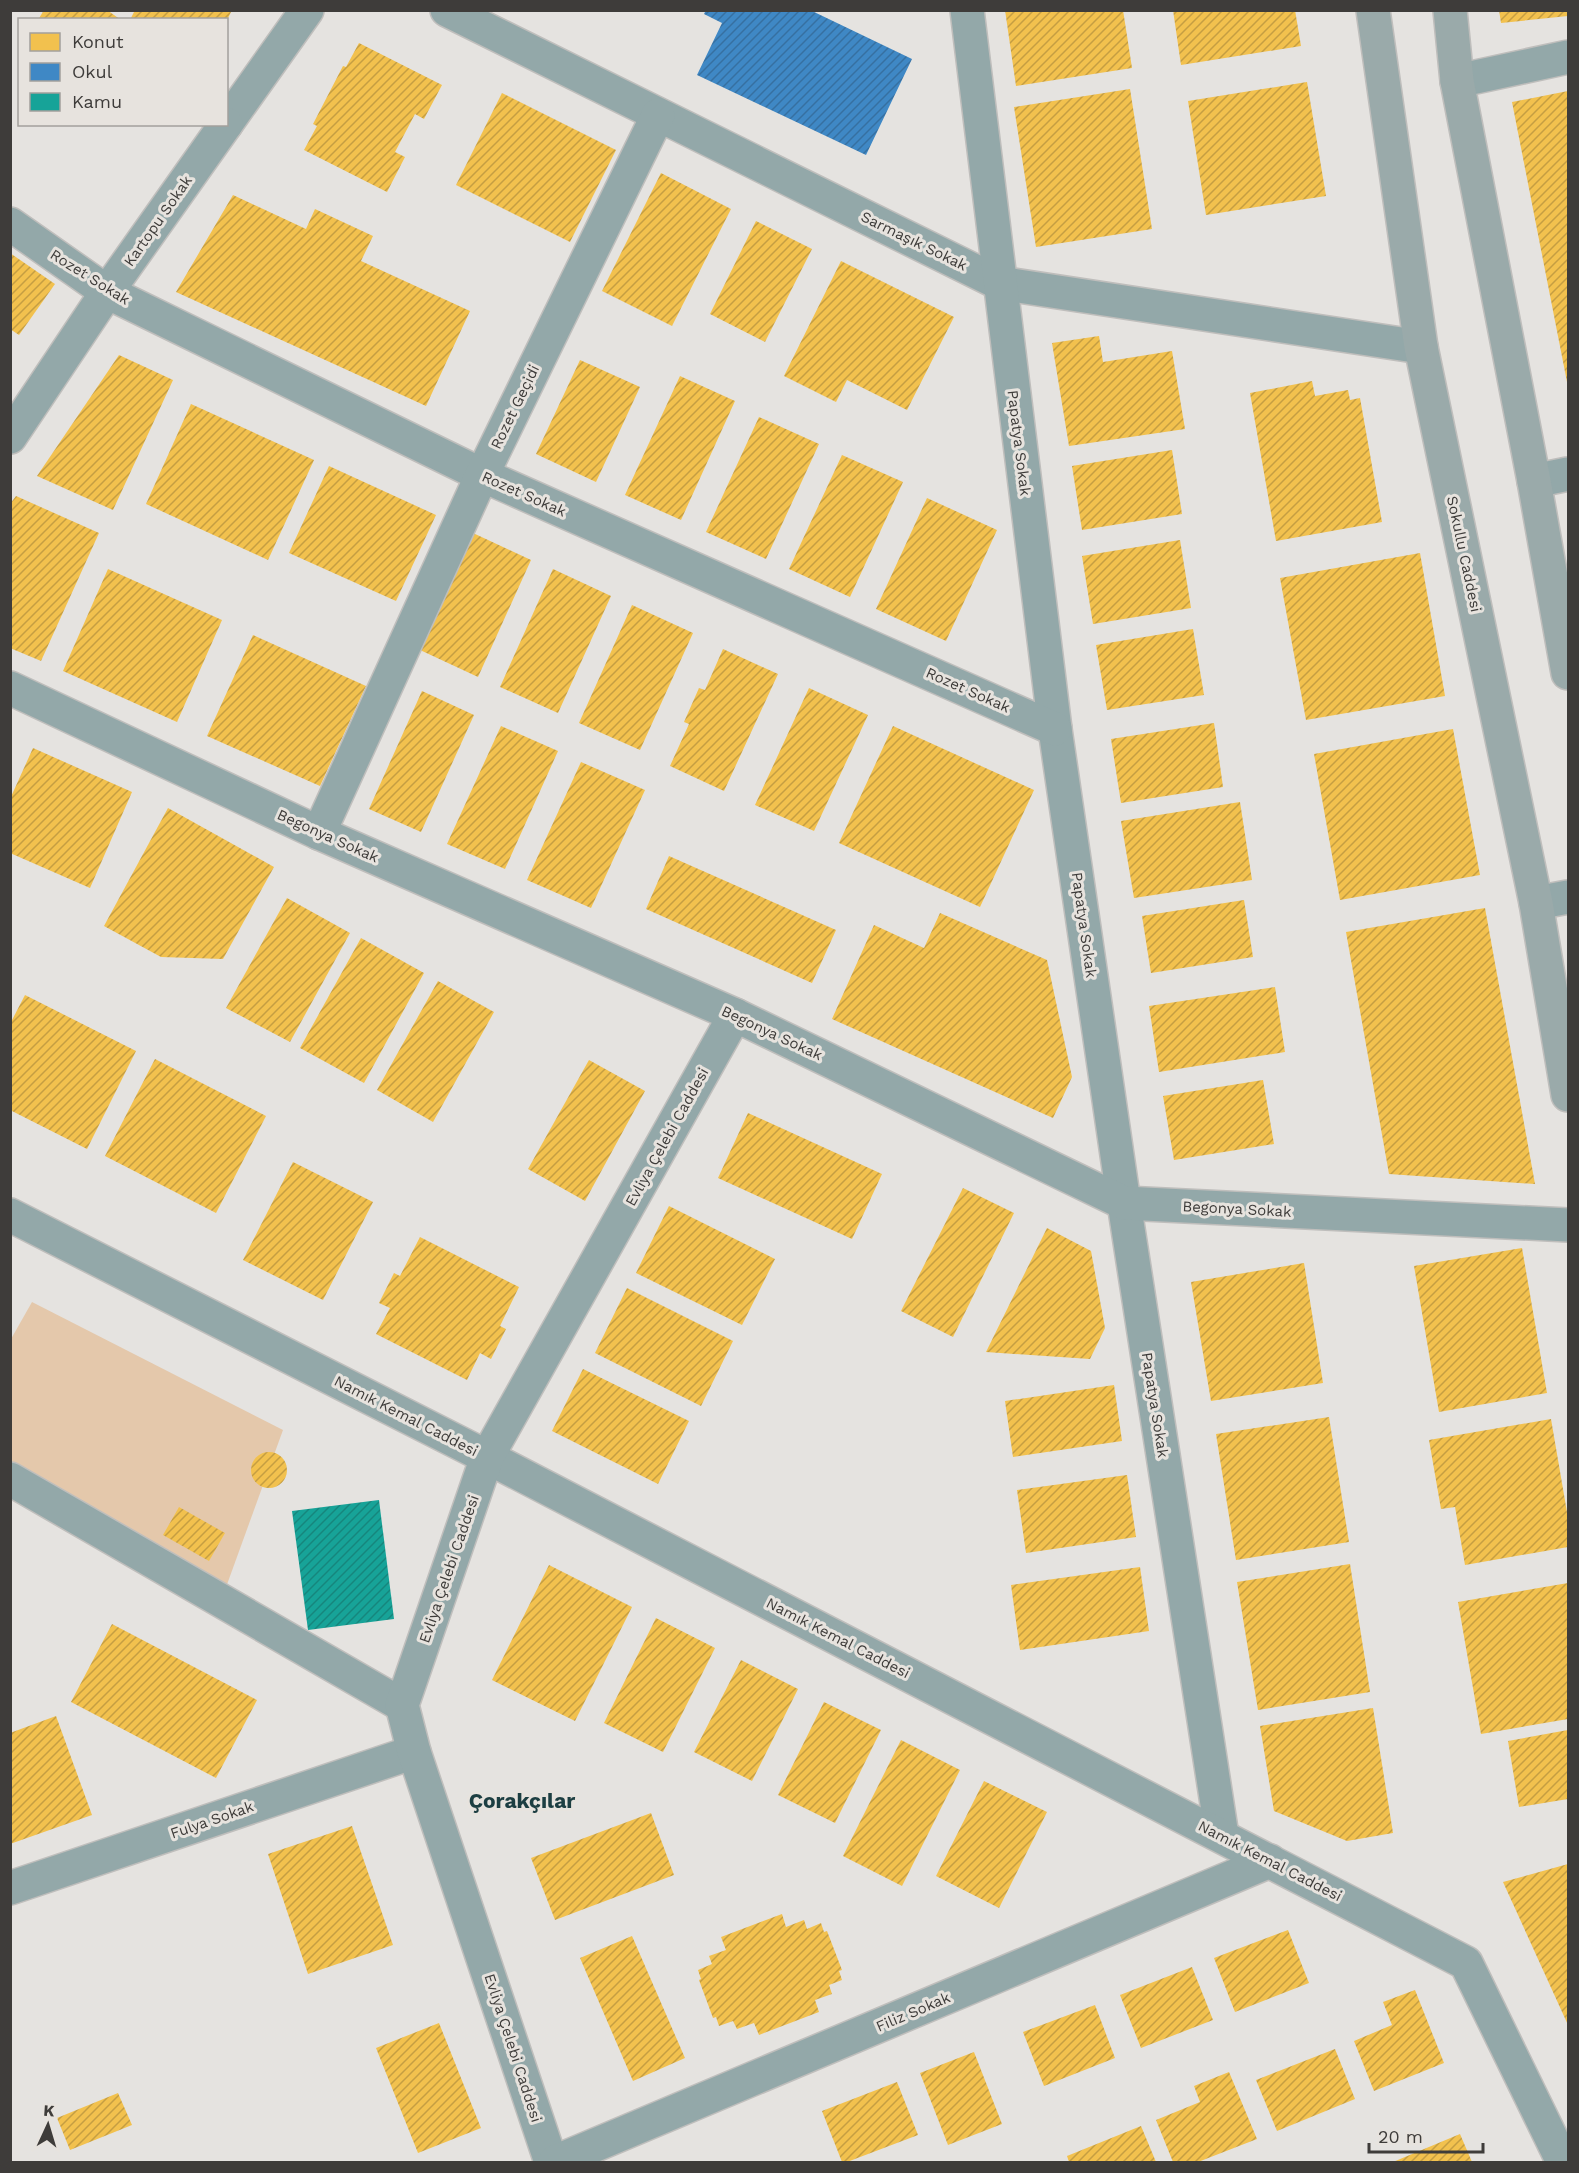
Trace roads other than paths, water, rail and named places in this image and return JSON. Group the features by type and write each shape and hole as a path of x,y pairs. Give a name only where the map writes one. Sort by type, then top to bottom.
{"main road":[{"name":"Sokullu Caddesi","path":"1373,10 1421,347 1536,903 1569,1095"},
{"path":"1450,10 1457,81 1569,673"}],"street":[{"name":"Kartopu Sokak","path":"228,121 307,10"},
{"name":"Sarmaşık Sokak","path":"447,10 999,283 1421,347"},
{"name":"Papatya Sokak","path":"967,10 1055,729 1124,1203 1222,1836"},
{"path":"1457,81 1569,57"},
{"name":"Rozet Geçidi","path":"319,833 482,475 658,115"},
{"name":"Kartopu Sokak","path":"10,437 107,292 225,126"},
{"name":"Rozet Sokak","path":"10,224 107,292 482,475 1055,729"},
{"path":"1534,481 1569,474"},
{"name":"Begonya Sokak","path":"10,688 319,833 735,1015 1124,1203 1569,1225"},
{"path":"1536,903 1569,897"},
{"name":"Evliya Çelebi Caddesi","path":"553,2163 414,1752 402,1705 487,1457 735,1015"},
{"name":"Namık Kemal Caddesi","path":"14,1227 487,1457 1466,1963 1563,2163"},
{"path":"10,1479 402,1705"},
{"name":"Fulya Sokak","path":"10,1888 414,1752"},
{"name":"Filiz Sokak","path":"553,2163 1270,1861"}],"district":[{"name":"Çorakçılar","path":"522,1800"}]}
